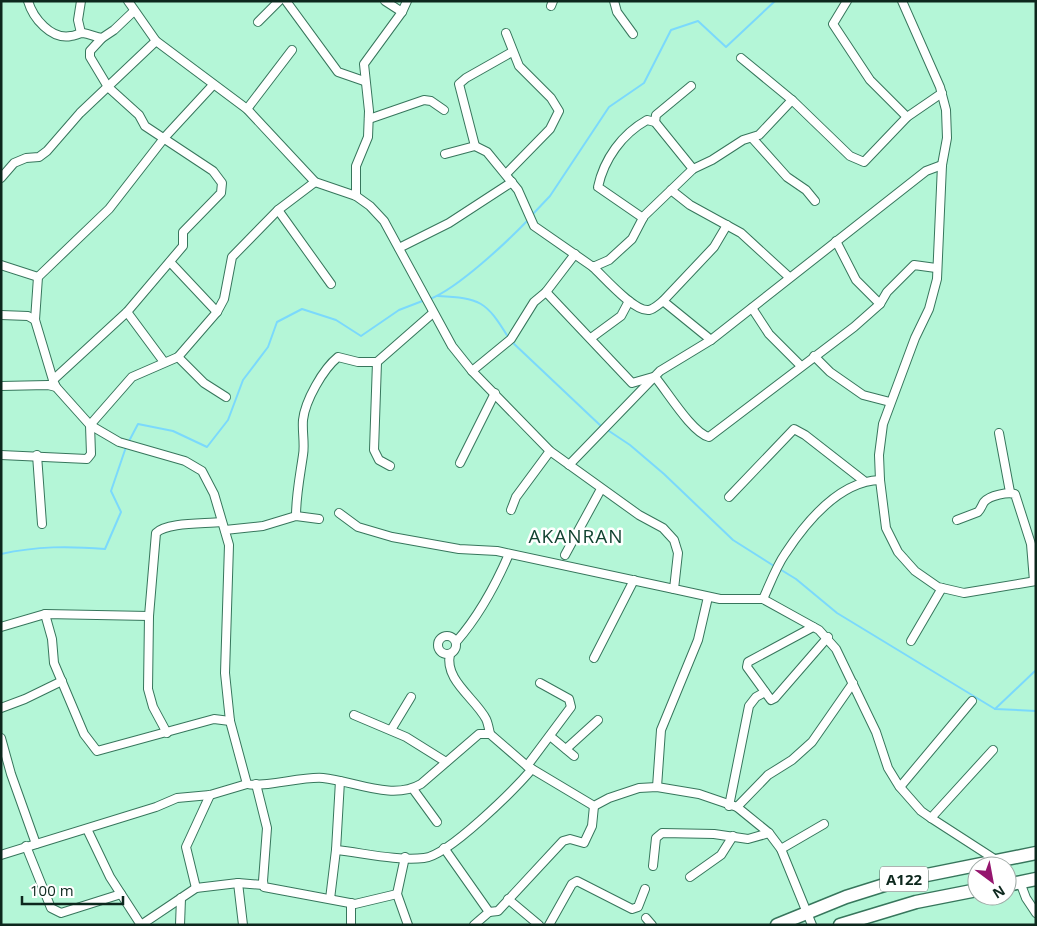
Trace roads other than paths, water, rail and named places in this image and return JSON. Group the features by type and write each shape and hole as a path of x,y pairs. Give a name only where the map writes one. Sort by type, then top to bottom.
{"highway":[{"name":"A122","path":"1017,856 1036,853"},
{"name":"A122","path":"777,925 808,912 897,881 967,866"},
{"path":"1017,883 1036,879"},
{"name":"A122","path":"840,925 916,902 967,892"}],"street":[{"path":"28,1 32,12 40,22 56,34 71,37 81,33 102,38"},
{"path":"81,1 78,20 81,33"},
{"path":"128,1 156,41 247,109 315,182 356,196 370,206 384,221 452,346 472,371 550,451 639,516 663,528 674,540 678,553 674,589"},
{"path":"258,22 278,1"},
{"path":"286,1 338,72 364,81"},
{"path":"385,1 402,12"},
{"path":"356,196 356,166 368,137 369,119 364,81 364,64 402,12 407,1"},
{"path":"614,1 617,12 633,34"},
{"path":"848,1 832,24 870,80 907,117"},
{"path":"902,1 942,92 947,138 942,165 937,279 929,309 915,338 883,424 879,455 886,528 898,552 915,571 942,588 964,593 1035,581 1027,526 1016,494 1010,492 991,498 984,502 978,512 957,520"},
{"path":"1,386 55,383 127,312 183,246 183,232 221,192 222,183 213,170 165,137 145,126 139,115 108,87 90,57 90,51 102,38 114,30 134,11"},
{"path":"506,33 519,66 551,98 559,111 550,129 506,174"},
{"path":"1,178 14,163 26,158 39,156 47,151 80,113 156,41"},
{"path":"247,109 292,50"},
{"path":"475,146 459,84 466,78 512,52"},
{"path":"741,58 792,100 850,156 864,162 907,117 942,92"},
{"path":"213,85 165,137 110,209 38,277 35,320 55,383 90,425 123,444 186,461 202,471 214,494 221,522 226,530 230,559 226,611 225,673 230,721 247,784"},
{"path":"655,122 656,115 691,86"},
{"path":"369,119 424,100 432,100 444,110"},
{"path":"593,267 609,260 632,238 643,218 693,169 712,160 743,140 753,139 792,100"},
{"path":"643,218 598,187 605,162 612,151 637,126 647,120 655,122 693,169"},
{"path":"753,139 787,177 806,190 815,201"},
{"path":"445,154 475,146 487,152 512,182 534,226 593,267 629,301 644,310 651,310 662,301 714,247 728,225"},
{"path":"569,465 660,371 711,340 926,171 942,165"},
{"path":"1,455 37,455 87,459 91,454 90,425 132,377 178,357 217,312 224,299 232,257 278,210 315,182"},
{"path":"399,248 449,223 512,182"},
{"path":"671,190 690,205 741,233 789,277"},
{"path":"278,210 331,284"},
{"path":"836,241 856,280 880,304"},
{"path":"472,371 512,340 534,302 546,292 575,254"},
{"path":"170,262 217,312"},
{"path":"1,265 38,277"},
{"path":"655,377 690,422 704,436 709,437 854,327 880,304 887,292 914,265 936,268"},
{"path":"546,292 632,383 655,377"},
{"path":"591,338 621,316 629,301"},
{"path":"662,301 711,340"},
{"path":"752,308 769,334 801,366"},
{"path":"127,312 164,362"},
{"path":"296,516 296,490 303,454 303,418 316,386 328,365 338,357 358,362 378,362 433,313"},
{"path":"1,315 28,316 35,320"},
{"path":"814,356 830,372 863,395 890,402"},
{"path":"178,357 204,383 226,397"},
{"path":"378,362 374,450 379,460 390,466"},
{"path":"460,463 495,393"},
{"path":"729,497 794,429 805,435 864,481"},
{"path":"999,433 1010,492"},
{"path":"512,510 516,497 550,451"},
{"path":"37,455 42,524"},
{"path":"763,599 784,554 813,518 835,497 864,481 880,480"},
{"path":"565,555 601,489"},
{"path":"339,513 358,527 392,537 459,549 497,551 708,597 763,599 828,637 853,683 876,732 888,768 900,787 920,811 990,856"},
{"path":"226,530 264,526 296,516 319,519"},
{"path":"167,733 154,707 148,689 149,616 156,533 160,529 169,527 221,522"},
{"path":"509,554 490,592 456,642 456,647 450,654 449,667 486,720 490,734 530,767 594,806"},
{"path":"594,658 634,580"},
{"path":"911,641 942,588"},
{"path":"657,787 661,730 698,640 708,597"},
{"path":"1,627 45,614 149,616"},
{"path":"45,614 52,639 54,663 84,734 97,751 214,719 230,721"},
{"path":"813,627 748,662 747,668 771,700 776,698 828,637"},
{"path":"450,654 440,652 439,642 447,636 456,642"},
{"path":"1,708 36,695 62,681"},
{"path":"733,806 768,775 792,760 812,742 853,683"},
{"path":"336,850 405,858 430,857 495,808 530,767 571,707 569,699 540,684"},
{"path":"733,806 749,706 756,697 765,692"},
{"path":"391,730 411,697"},
{"path":"900,787 972,701"},
{"path":"354,715 406,736 446,762"},
{"path":"566,749 598,720"},
{"path":"1,855 163,805 178,798 210,795 247,784 322,778 388,790 412,789 479,734 490,734"},
{"path":"550,736 574,756"},
{"path":"1,738 11,774 36,844"},
{"path":"931,818 993,750"},
{"path":"330,899 336,850 340,781"},
{"path":"256,784 267,828 263,885"},
{"path":"594,806 616,795 639,788 657,787 699,794 733,806 769,833 780,849 812,925"},
{"path":"412,789 437,822"},
{"path":"196,888 186,847 210,795"},
{"path":"474,925 489,912 498,911 563,841 570,839 584,843 592,826 594,806"},
{"path":"780,849 824,824"},
{"path":"87,829 121,894 141,925 196,888 238,883 263,885 266,888 351,903 398,894"},
{"path":"653,866 658,834 714,834 748,839 769,833"},
{"path":"690,878 718,859 733,836"},
{"path":"26,846 51,908 56,912 61,913 121,894"},
{"path":"444,848 489,912"},
{"path":"405,858 398,894 408,925"},
{"path":"549,925 567,892 577,882 632,909 638,907 645,889"},
{"path":"1020,882 1026,898 1036,914"},
{"path":"238,883 243,925"},
{"path":"180,925 181,898"},
{"path":"508,899 539,925"},
{"path":"351,903 351,925"},
{"path":"646,918 652,925"}],"waterway":[{"path":"532,215 550,196 609,107 644,83 671,30 698,21 726,47 775,1"},
{"path":"430,299 468,275 529,219"},
{"path":"438,296 464,298 481,304 494,316 508,337"},
{"path":"128,443 138,424 173,431 207,447 228,420 243,380 268,347 277,322 302,309 336,320 361,336 399,310 425,300"},
{"path":"511,341 602,427"},
{"path":"606,429 630,445 664,474 733,540 774,566"},
{"path":"1,554 53,547 105,549 121,512 111,491 126,447"},
{"path":"778,568 796,579 837,613 995,709 1036,711"},
{"path":"995,709 1036,670"}],"district":[{"name":"AKANRAN","path":"576,536"}]}
